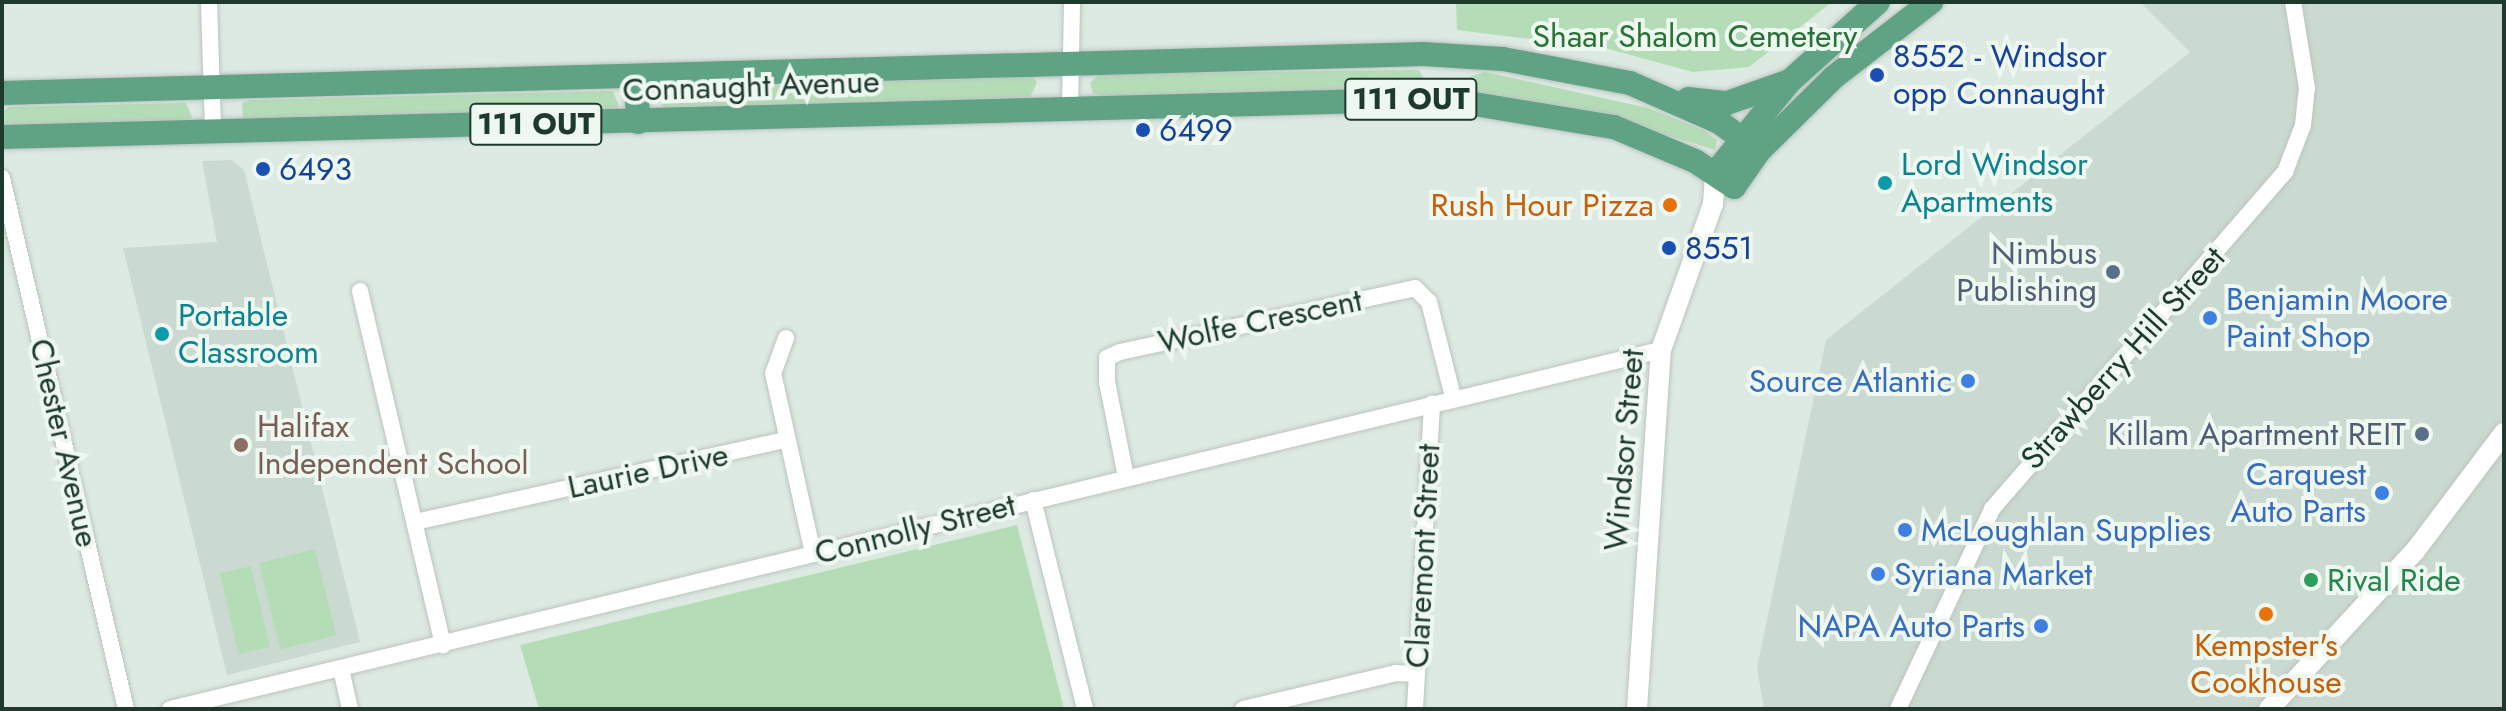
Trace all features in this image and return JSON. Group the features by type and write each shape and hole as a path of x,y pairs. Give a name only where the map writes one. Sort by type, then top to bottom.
{"main road":[{"path":"1725,180 1790,81 1878,2"},
{"path":"1750,144 1931,2"},
{"name":"Connaught Avenue","path":"2,93 1070,61 1423,54 1560,68 1661,93 1750,144"},
{"path":"636,76 638,122"},
{"path":"1661,93 1727,103 1790,81"},
{"name":"Connaught Avenue","path":"2,137 1444,99 1614,127 1725,180"}],"street":[{"path":"209,2 213,130"},
{"path":"1070,108 1072,2"},
{"name":"Strawberry Hill Street","path":"1898,709 1992,509 2285,172 2303,125 2307,88 2293,2"},
{"name":"Chester Avenue","path":"2,178 126,709"},
{"name":"Windsor Street","path":"1637,709 1661,350 1713,204 1725,180"},
{"name":"Wolfe Crescent","path":"1126,477 1107,382 1107,358 1120,352 1415,288 1429,302 1453,397"},
{"path":"360,291 443,645"},
{"path":"786,338 773,373 813,554"},
{"name":"Connolly Street","path":"170,709 1453,397 1661,350"},
{"name":"Claremont Street","path":"1415,709 1432,403"},
{"path":"2269,709 2415,551 2504,433"},
{"name":"Laurie Drive","path":"415,522 786,440"},
{"path":"1033,500 1085,709"},
{"path":"341,669 350,709"},
{"path":"1243,709 1396,673 1416,674"}],"shaded area":[{"path":"2140,2 2504,2 2504,709 1764,709 1757,667 1826,340 2190,52"},
{"name":"Halifax Independent School","path":"232,160 244,170 360,642 227,675 123,248 217,242 202,161"}],"green space":[{"name":"Shaar Shalom Cemetery","path":"1456,2 1832,2 1749,67 1693,72 1605,48 1457,30"},
{"path":"1419,70 1426,83 1420,89 1101,96 1093,93 1090,83 1100,74"},
{"path":"1485,72 1648,108 1703,130 1717,140 1715,150 1597,113 1480,94 1469,83 1471,76"},
{"path":"1032,77 1037,82 1030,98 667,110 658,101 670,88"},
{"path":"613,91 619,106 614,111 243,120 242,103 250,100"},
{"path":"186,103 192,117 186,124 10,127 2,121 2,112 9,107"},
{"path":"1017,525 1064,709 539,709 520,645"},
{"path":"315,549 337,635 280,649 259,563"},
{"path":"251,566 270,647 238,654 220,573"}],"place":[{"name":"8552 - Windsor opp Connaught","path":"1877,75"},
{"name":"6499","path":"1143,130"},
{"name":"6493","path":"263,169"},
{"name":"Lord Windsor Apartments","path":"1885,183"},
{"name":"Rush Hour Pizza","path":"1670,205"},
{"name":"8551","path":"1669,248"},
{"name":"Nimbus Publishing","path":"2113,272"},
{"name":"Benjamin Moore Paint Shop","path":"2210,318"},
{"name":"Portable Classroom","path":"162,334"},
{"name":"Source Atlantic","path":"1968,381"},
{"name":"Killam Apartment REIT","path":"2422,434"},
{"name":"Halifax Independent School","path":"241,445"},
{"name":"Carquest Auto Parts","path":"2382,493"},
{"name":"McLoughlan Supplies","path":"1905,530"},
{"name":"Syriana Market","path":"1878,574"},
{"name":"Rival Ride","path":"2311,580"},
{"name":"Kempster's Cookhouse","path":"2266,614"},
{"name":"NAPA Auto Parts","path":"2041,626"}]}
